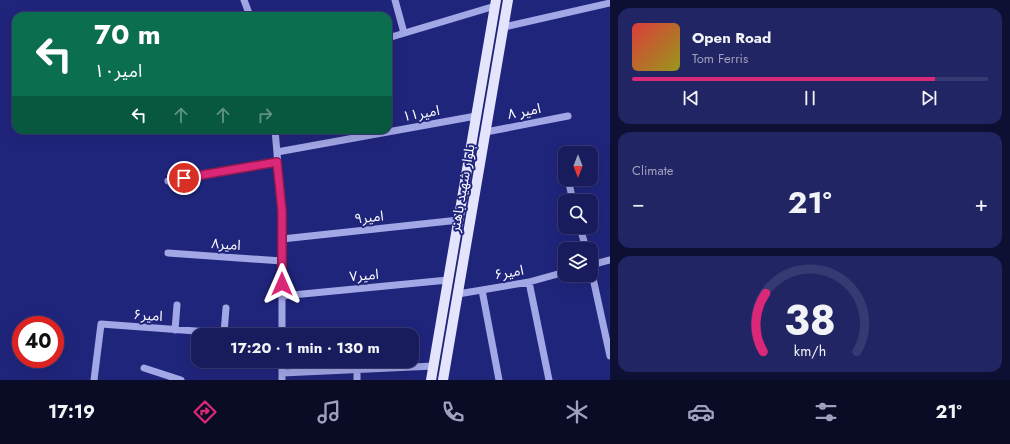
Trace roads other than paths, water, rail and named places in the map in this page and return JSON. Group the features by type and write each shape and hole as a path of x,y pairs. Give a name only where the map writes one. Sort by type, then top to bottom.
{"main road":[{"name":"بلوار شهید باهنر","path":"444,380 508,0"},
{"name":"بلوار شهید باهنر","path":"432,380 496,3"}],"street":[{"path":"244,0 248,12"},
{"path":"395,0 404,33"},
{"path":"392,37 496,3"},
{"path":"504,27 610,3"},
{"name":"امیر۱۱","path":"392,131 476,116"},
{"name":"امیر ۸","path":"486,132 568,116"},
{"path":"275,134 282,211 282,328"},
{"name":"امیر۱۱","path":"276,152 376,134"},
{"path":"168,181 277,162"},
{"name":"امیر۹","path":"282,239 459,220"},
{"name":"امیر۸","path":"168,253 282,261"},
{"path":"598,263 610,260"},
{"name":"امیر۶","path":"458,294 529,282 558,274"},
{"name":"امیر۷","path":"282,296 448,280"},
{"path":"529,282 549,380"},
{"path":"594,282 610,356"},
{"path":"482,290 500,380"},
{"path":"175,330 176,305"},
{"path":"224,328 226,308"},
{"name":"امیر۶","path":"94,380 102,324 191,331"},
{"path":"282,377 357,370 434,366"},
{"path":"144,368 181,380"},
{"path":"357,370 357,380"}]}
